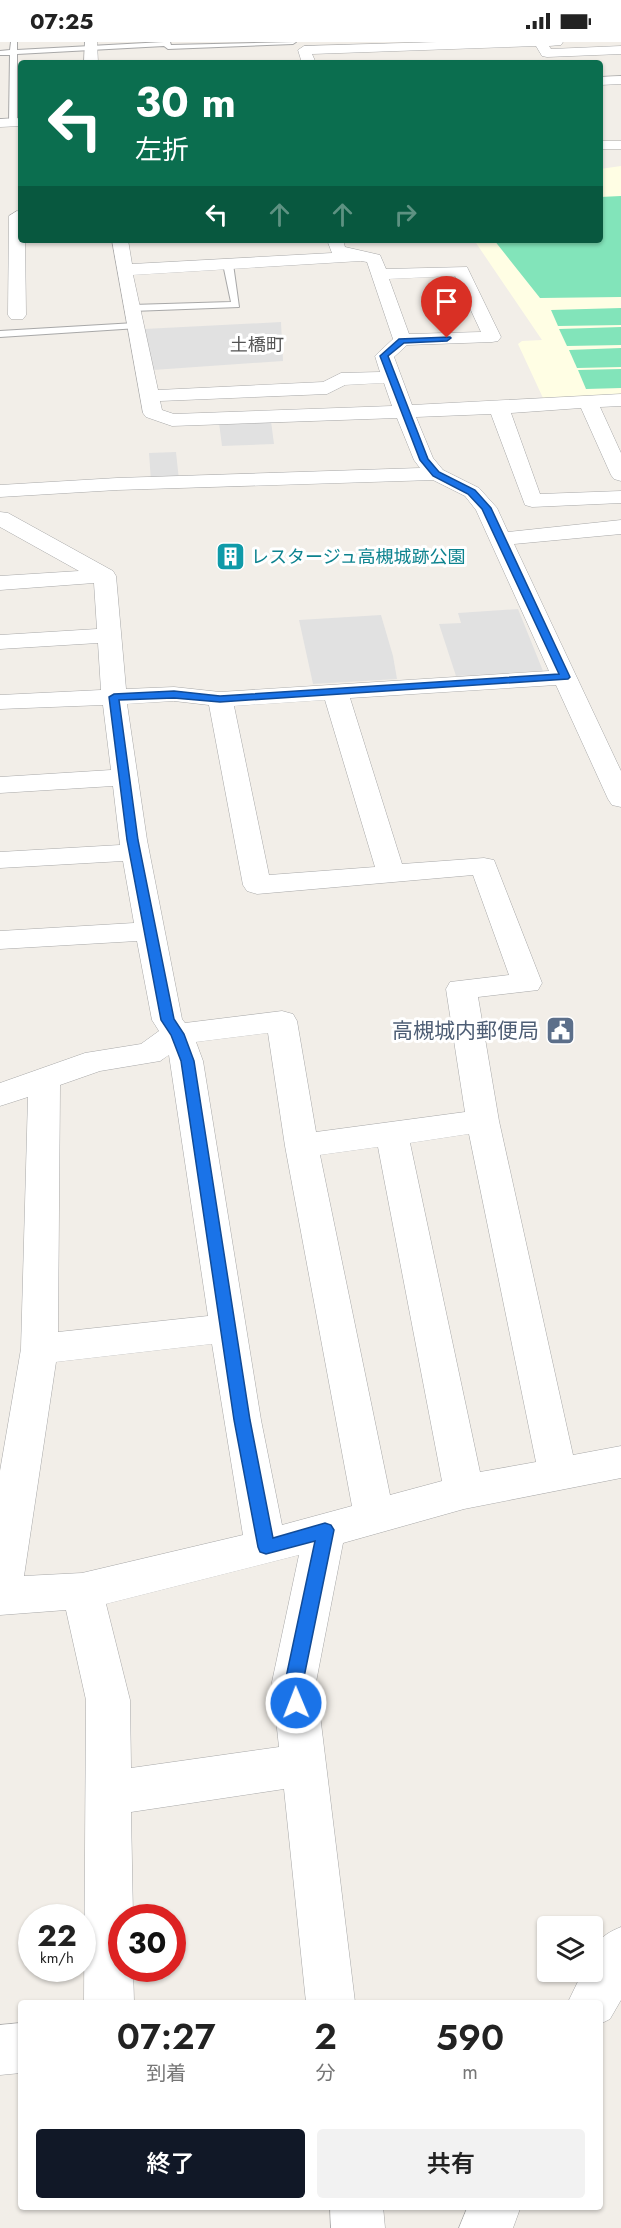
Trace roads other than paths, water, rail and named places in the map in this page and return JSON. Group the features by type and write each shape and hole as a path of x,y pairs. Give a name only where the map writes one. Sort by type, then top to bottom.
{"street":[{"path":"300,49 557,42"},
{"path":"540,43 548,53 621,50"},
{"path":"390,47 397,60"},
{"path":"603,81 621,80"},
{"path":"603,145 621,145"},
{"path":"16,215 17,315"},
{"path":"120,243 153,412 172,420 499,408 621,400"},
{"path":"336,243 338,250 374,259 402,340"},
{"path":"124,270 360,256"},
{"path":"379,274 461,271 492,337 402,340 384,356 424,460 436,474 471,492 486,508 565,677 614,771 621,799"},
{"path":"150,396 327,388 341,379 393,377"},
{"path":"587,401 621,476"},
{"path":"499,408 532,501 621,497"},
{"path":"0,491 117,484 436,474"},
{"path":"0,518 105,576"},
{"path":"501,539 621,527"},
{"path":"0,583 105,576"},
{"path":"105,576 114,697 135,852 167,1020 177,1034 187,1061 242,1420 266,1547"},
{"path":"0,642 109,635"},
{"path":"0,702 174,694 220,699 565,677"},
{"path":"335,692 391,873"},
{"path":"220,699 257,885 484,866 527,982 461,989 483,1121 558,1474"},
{"path":"0,785 124,777"},
{"path":"0,860 135,852"},
{"path":"0,940 150,931"},
{"path":"0,1095 96,1061 149,1053 177,1034 282,1021 302,1146 374,1517"},
{"path":"44,1080 39,1349 0,1595 82,1591 266,1547 464,1492 621,1462"},
{"path":"302,1146 483,1121"},
{"path":"392,1134 464,1492"},
{"path":"39,1349 228,1328"},
{"path":"323,2000 294,1682 325,1530"},
{"path":"82,1591 108,1700 109,2000"},
{"path":"108,1793 303,1765"},
{"path":"594,2000 621,1951"},
{"path":"0,2050 18,2048"},
{"path":"356,2210 358,2228"},
{"path":"486,2228 493,2210"}],"lane":[{"path":"11,122 14,42"},
{"path":"0,52 167,43 168,46 300,49"},
{"path":"0,334 236,305 228,264"},
{"path":"17,315 18,333"}],"place":[{"name":"レスタージュ高槻城跡公園","path":"230,557"},
{"name":"高槻城内郵便局","path":"560,1031"}],"district":[{"name":"土橋町","path":"257,345"}]}
